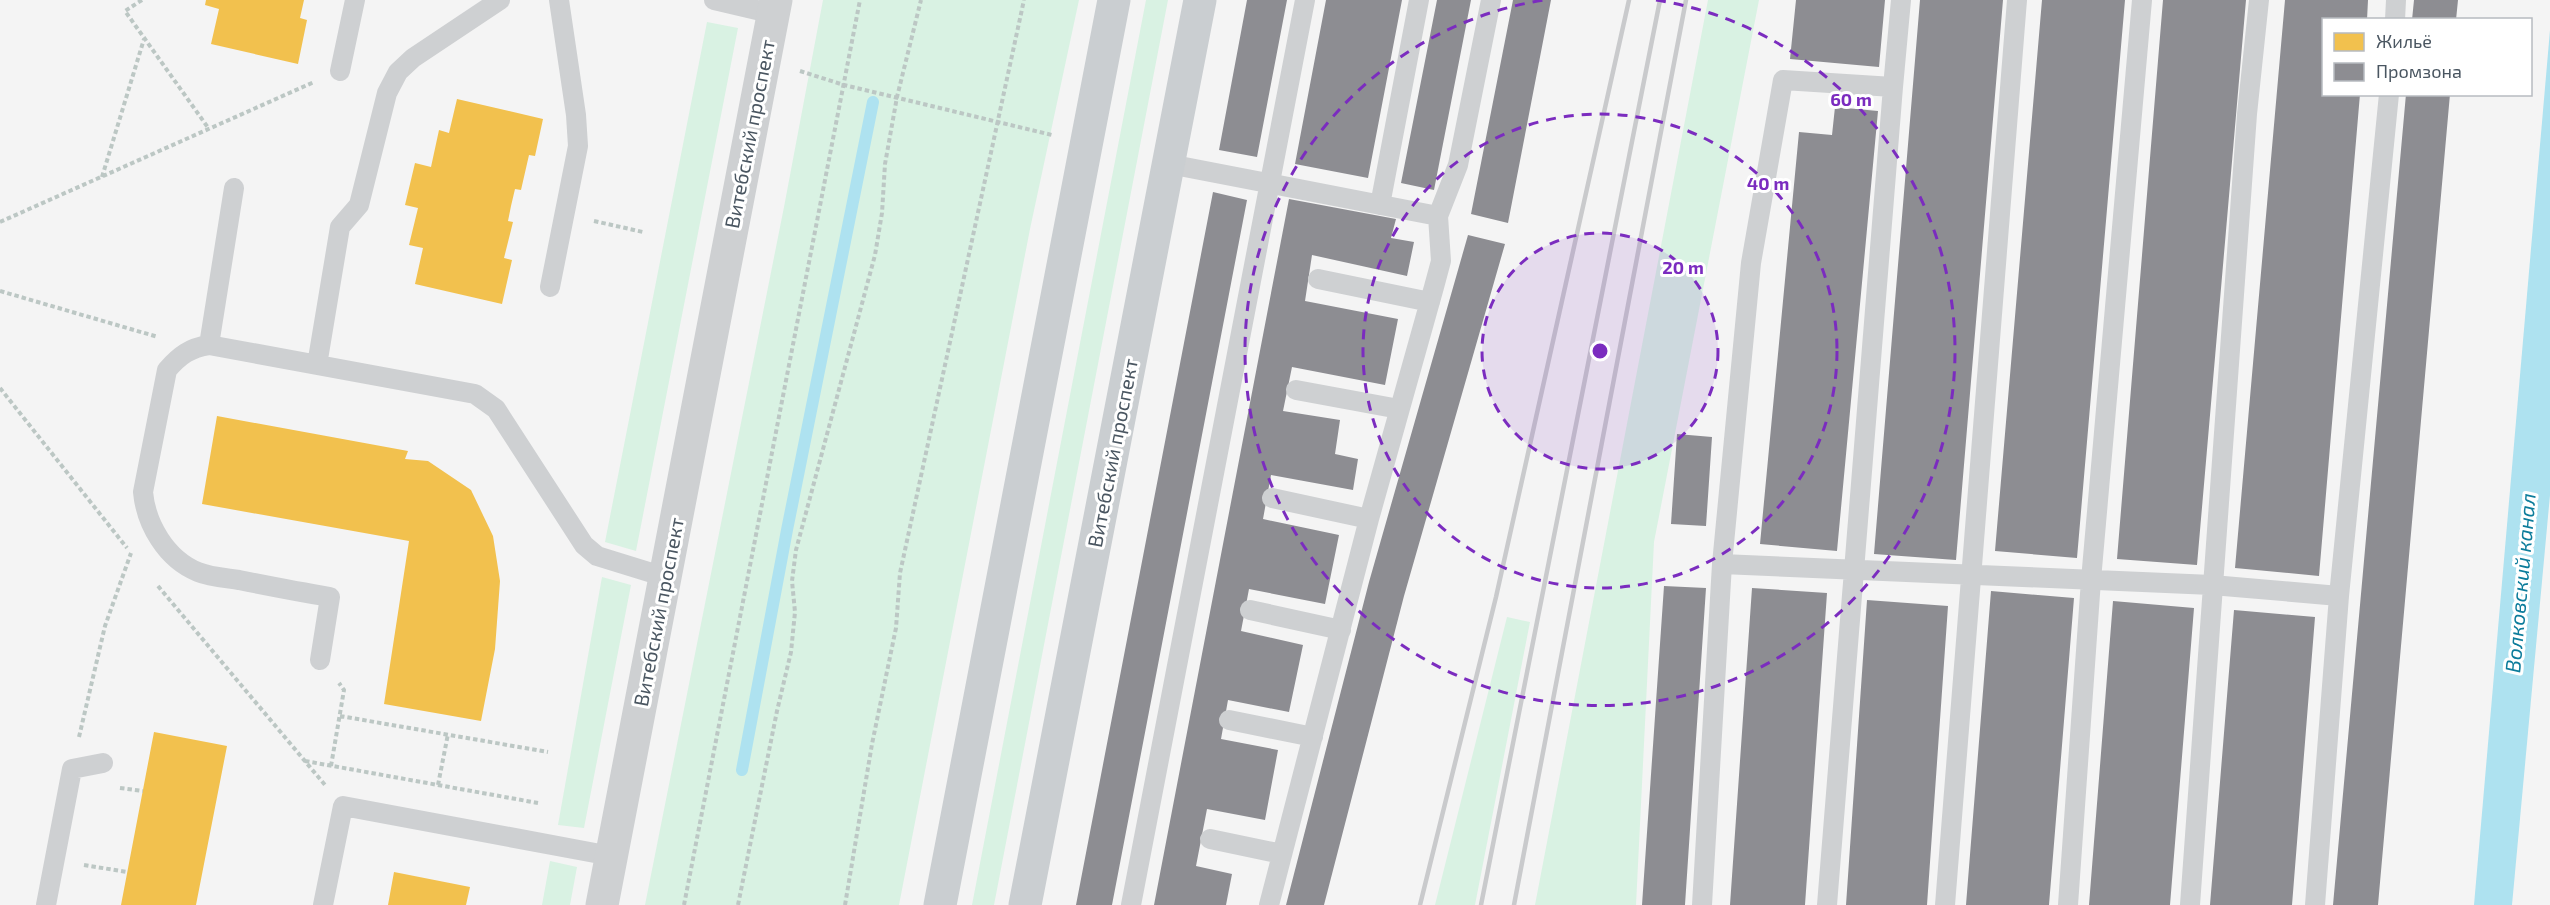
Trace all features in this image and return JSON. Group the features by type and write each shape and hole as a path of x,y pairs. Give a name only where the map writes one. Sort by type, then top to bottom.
{"main road":[{"path":"940,905 1114,0"},
{"name":"Витебский проспект","path":"1025,905 1200,0"}],"street":[{"name":"Витебский проспект","path":"602,905 775,7"}],"lane":[{"path":"340,71 355,0"},
{"path":"317,364 340,227 359,205 387,93 398,72 413,58 500,0"},
{"path":"550,286 578,146 576,115 559,0"},
{"path":"714,0 775,7"},
{"path":"1131,905 1305,0"},
{"path":"1380,205 1419,0"},
{"path":"1269,905 1369,519 1431,302 1440,261 1438,216 1458,165 1491,0"},
{"path":"1827,905 1901,0"},
{"path":"1945,905 2017,0"},
{"path":"2068,905 2091,580 2142,0"},
{"path":"2190,905 2247,114 2259,0"},
{"path":"2395,18 2396,0"},
{"path":"1702,905 1722,564 1751,263 1783,80 1893,87"},
{"path":"2315,905 2339,596 2389,96"},
{"path":"1169,164 1438,216"},
{"path":"201,346 234,188"},
{"path":"1318,279 1431,302"},
{"path":"320,660 330,597 198,573 179,561 166,548 144,511 143,492 167,370 179,356 201,346 317,364 475,394 496,409 584,545 597,556 665,577"},
{"path":"1296,390 1399,410"},
{"path":"1272,498 1369,519"},
{"path":"1722,564 2212,585 2339,596"},
{"path":"1250,610 1341,630"},
{"path":"1229,720 1313,737"},
{"path":"46,905 72,769 103,763"},
{"path":"323,905 343,806 611,856"},
{"path":"1210,839 1282,854"}],"path":[{"path":"141,0 125,11 209,129"},
{"path":"684,905 860,0"},
{"path":"738,905 791,652 795,612 792,581 796,550 875,255 882,213 885,164 897,97 921,0"},
{"path":"845,905 872,744 896,628 900,573 1024,0"},
{"path":"102,177 145,38"},
{"path":"0,222 340,71"},
{"path":"801,72 844,85 1045,132"},
{"path":"564,215 643,231"},
{"path":"0,291 201,346"},
{"path":"0,388 138,562"},
{"path":"72,769 105,626 131,553"},
{"path":"152,579 343,806"},
{"path":"320,660 344,690 331,766"},
{"path":"340,716 548,752"},
{"path":"438,785 448,734"},
{"path":"304,761 538,803"},
{"path":"55,860 127,872"}],"green space":[{"path":"823,0 1079,0 1030,229 899,905 645,905 784,207"},
{"path":"1146,0 1168,0 994,905 972,905"},
{"path":"1708,0 1759,0 1654,542 1636,905 1535,905"},
{"path":"707,22 738,28 636,551 605,542"},
{"path":"602,577 631,585 584,828 558,825"},
{"path":"1507,617 1530,622 1475,905 1435,905"},
{"path":"550,861 577,867 570,905 542,905"}],"water":[{"name":"Волковский канал","path":"2550,30 2550,495 2512,905 2474,905"}],"building: Жильё":[{"path":"206,0 304,0 300,18 307,20 298,64 211,44 219,9 205,5"},
{"path":"457,99 543,119 535,156 529,155 521,190 515,189 511,206 508,221 513,222 504,258 512,260 502,304 415,284 423,248 409,245 418,208 405,205 415,163 431,167 439,130 449,133"},
{"path":"217,416 408,451 405,459 428,461 471,490 493,536 500,581 495,649 481,721 384,704 409,541 202,504"},
{"path":"154,732 227,746 196,905 121,905"},
{"path":"394,872 470,887 466,905 388,905"}],"building: Промзона":[{"path":"1247,0 1287,0 1257,157 1219,150"},
{"path":"1326,0 1402,0 1368,178 1295,164"},
{"path":"1437,0 1471,0 1434,190 1401,183"},
{"path":"1513,0 1551,0 1508,223 1471,214"},
{"path":"1796,0 1885,0 1879,67 1790,59"},
{"path":"1920,0 2003,0 1956,560 1874,554"},
{"path":"2042,0 2125,0 2077,558 1995,551"},
{"path":"2163,0 2246,0 2197,565 2117,559"},
{"path":"2285,0 2368,0 2367,18 2322,18 2322,96 2360,96 2319,576 2235,568"},
{"path":"2414,0 2458,0 2456,18 2412,18"},
{"path":"2406,96 2450,96 2378,905 2333,905"},
{"path":"1835,107 1878,111 1837,551 1760,544 1799,132 1832,135"},
{"path":"1213,192 1247,200 1112,905 1076,905"},
{"path":"1289,199 1396,219 1391,238 1414,242 1407,276 1312,255 1305,301 1398,319 1385,385 1292,367 1283,411 1340,420 1335,454 1358,459 1353,490 1271,475 1263,519 1339,535 1325,604 1249,589 1241,631 1303,645 1289,712 1228,700 1221,739 1278,750 1265,820 1207,809 1196,866 1232,874 1226,905 1154,905"},
{"path":"1468,235 1505,244 1404,596 1324,905 1286,905 1369,582"},
{"path":"1677,434 1712,437 1706,526 1671,524"},
{"path":"1664,586 1706,588 1685,905 1642,905"},
{"path":"1752,588 1827,593 1805,905 1730,905"},
{"path":"1991,591 2074,598 2049,905 1966,905"},
{"path":"1867,600 1948,606 1927,905 1846,905"},
{"path":"2113,601 2194,608 2170,905 2089,905"},
{"path":"2234,610 2315,617 2292,905 2210,905"}],"waterway":[{"path":"742,770 787,530 873,102"}],"railway":[{"path":"1420,905 1496,597 1629,0"},
{"path":"1481,905 1660,0"},
{"path":"1514,905 1686,0"}]}
